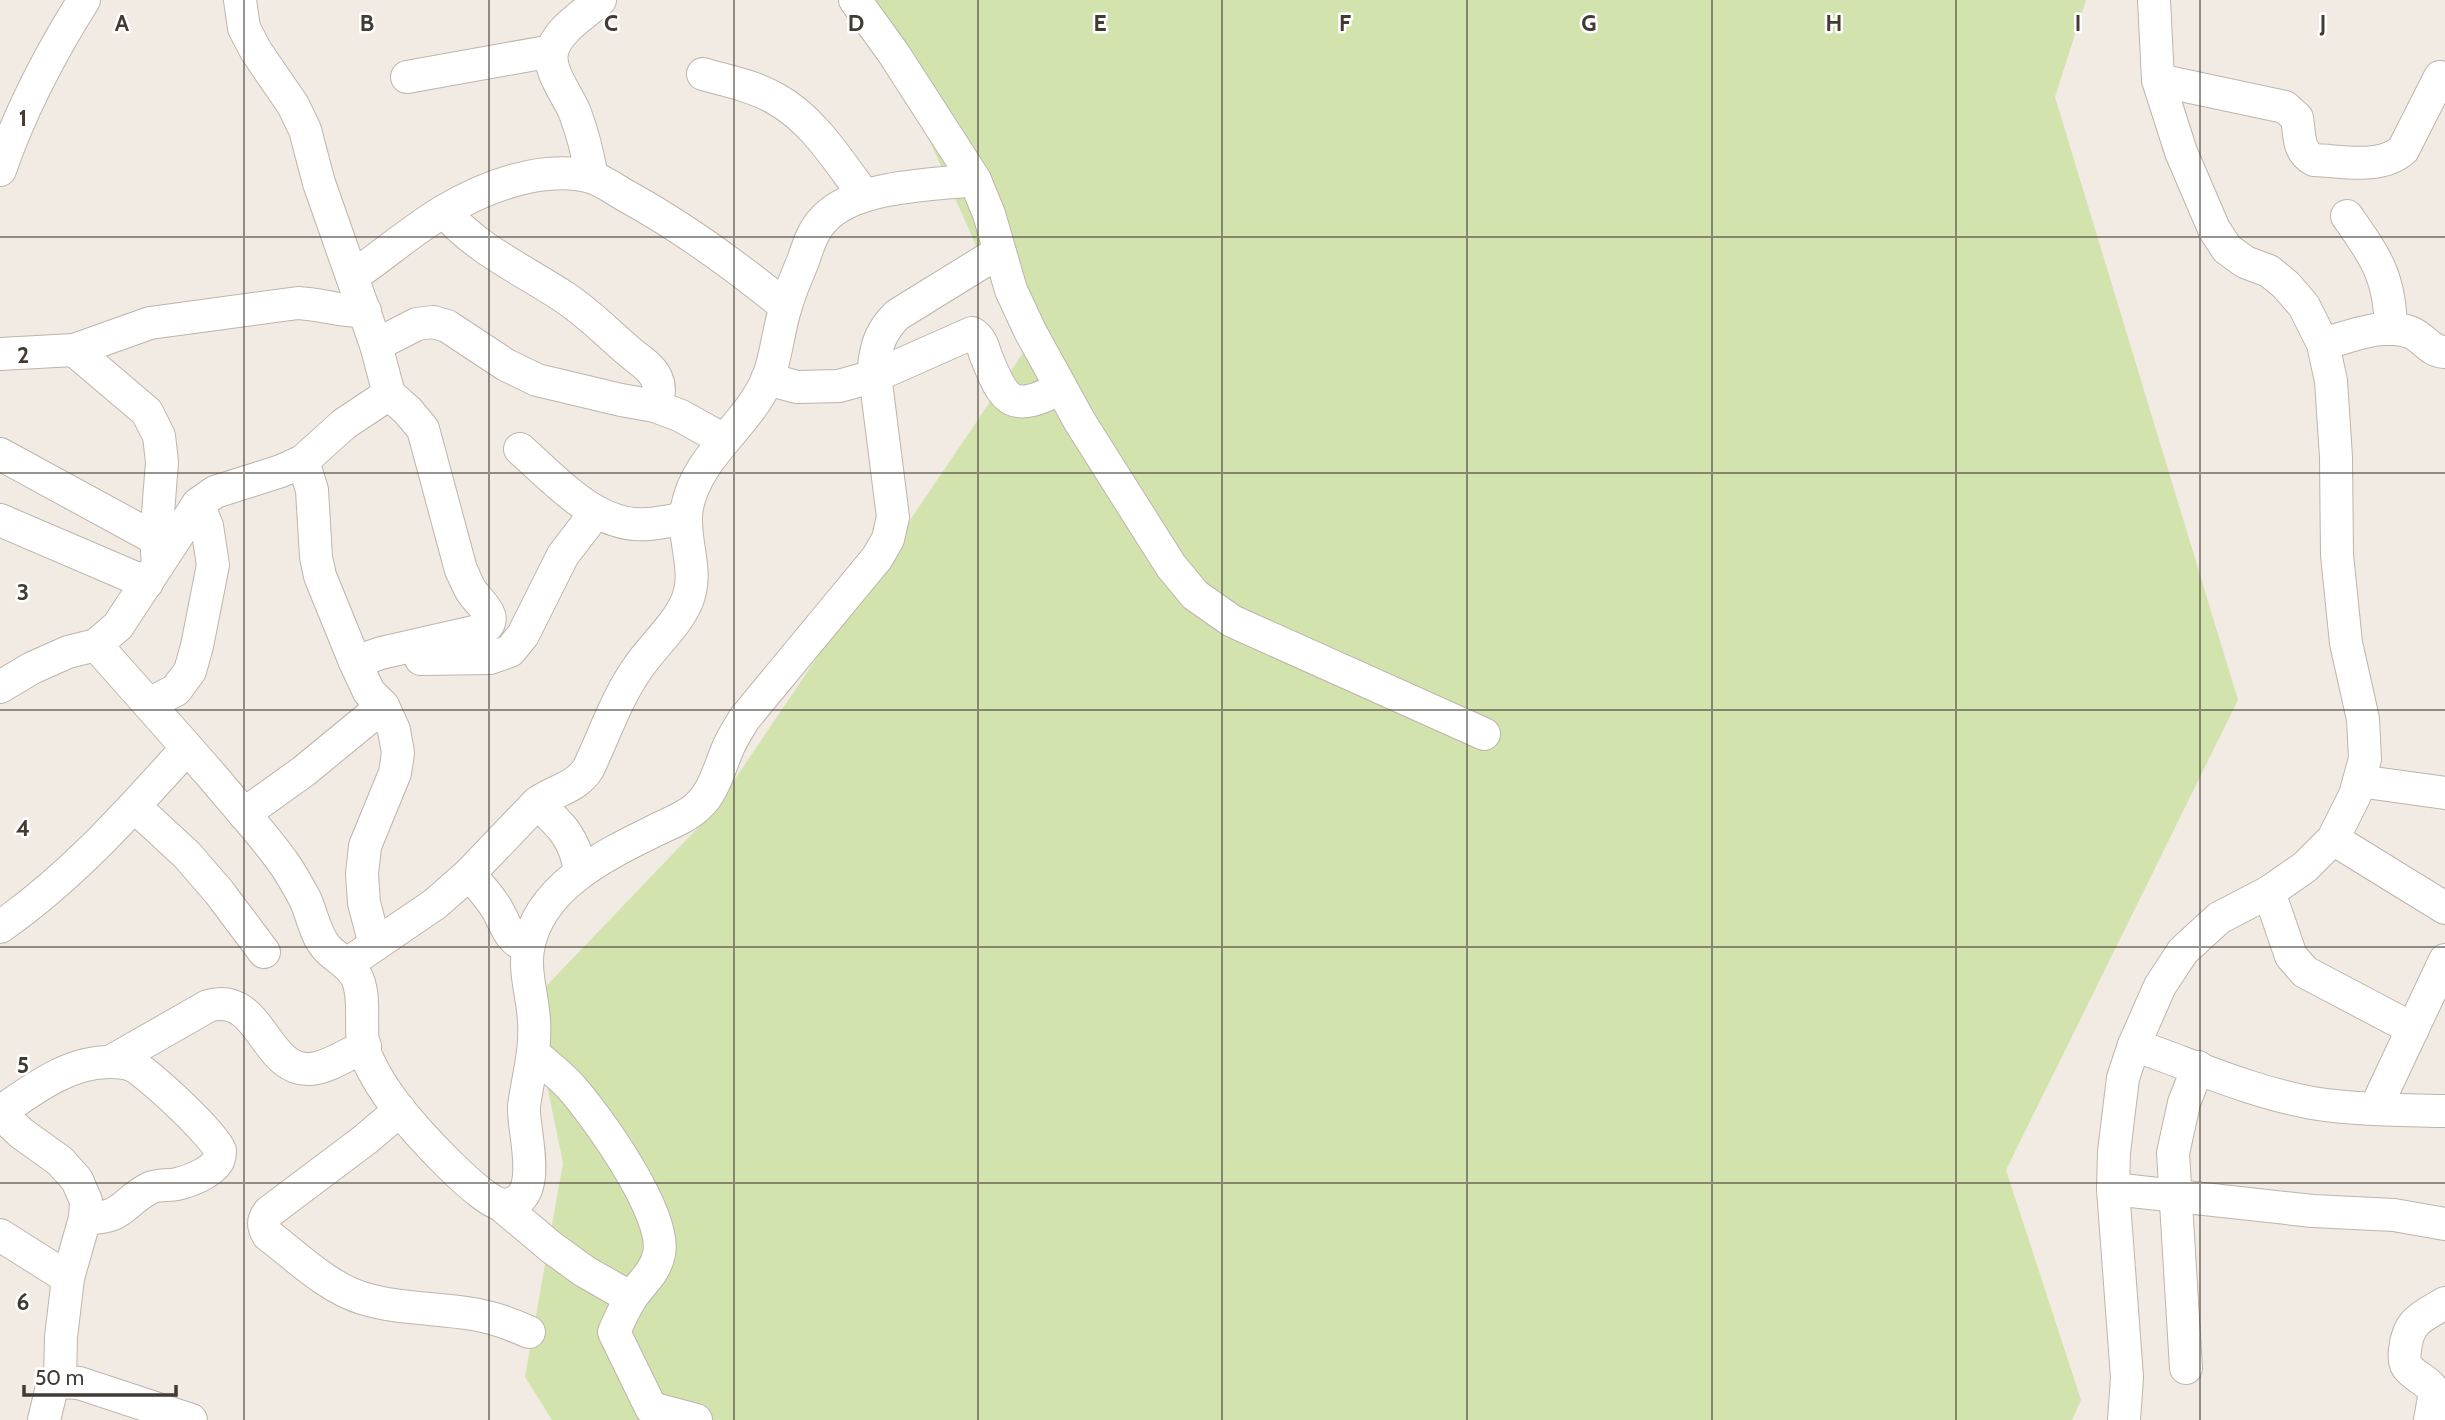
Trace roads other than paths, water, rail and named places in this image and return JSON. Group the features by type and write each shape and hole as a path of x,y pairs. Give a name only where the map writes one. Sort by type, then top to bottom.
{"street":[{"path":"0,170 7,121 37,80 84,0"},
{"path":"240,0 244,28 256,51 293,105 305,130 319,183 365,311 389,394 423,429 461,570 471,591 491,620 482,630 381,653 355,662"},
{"path":"855,0 894,54 975,180 989,214 1016,300 1061,388 1171,566 1195,595 1232,621 1263,636 1484,734"},
{"path":"2124,1420 2127,1377 2125,1335 2113,1189 2118,1109 2123,1078 2134,1045 2160,986 2183,951 2220,918 2269,892 2305,867 2333,839 2355,795 2365,759 2363,719 2346,643 2337,555 2336,457 2331,381 2323,344 2304,306 2286,285 2269,271 2245,262 2227,249 2214,229 2181,152 2158,80 2154,0"},
{"path":"587,5 560,36 552,51 552,65 575,112 592,177"},
{"path":"407,77 552,51"},
{"path":"704,74 776,98 800,116 864,195"},
{"path":"2158,80 2286,107 2297,118 2301,148 2305,156 2314,160 2380,162 2393,158 2403,149 2440,77"},
{"path":"353,276 444,211 501,184 526,177 560,174 592,177 651,210 749,277 785,306"},
{"path":"347,964 435,904 469,874 537,803 550,793 566,789 582,779 635,670 678,618 687,602 692,586 692,565 685,532 687,508 694,482 707,459 752,407 767,379 776,355 785,306 811,239 824,218 842,204 864,195 975,180"},
{"path":"444,211 455,225 486,248 601,324 646,365 657,377 659,390 655,406"},
{"path":"2347,216 2372,252 2385,279 2391,329"},
{"path":"502,1205 516,1201 524,1192 529,1177 530,1156 524,1108 534,1054 534,1021 527,969 528,947 538,920 555,894 580,872 611,852 683,817 698,806 709,792 730,743 744,719 877,558 888,539 893,517 875,376 876,346 885,327 897,315 999,252"},
{"path":"0,354 74,350 150,323 298,303 317,304 347,312 365,311"},
{"path":"376,345 417,324 433,322 447,326 506,365 537,380 655,406 681,416 724,440"},
{"path":"2323,344 2365,332 2391,329 2410,332 2436,352 2445,352"},
{"path":"767,379 797,387 839,386 875,376 972,333 979,339 999,389 1007,396 1018,402 1029,403 1061,388"},
{"path":"74,350 147,412 159,436 162,462 154,562"},
{"path":"0,687 32,668 68,652 96,645 118,626 154,562 198,505 215,492 281,471 303,461 344,424 389,394"},
{"path":"520,449 572,495 596,512 621,521 646,525 686,518"},
{"path":"0,454 154,562"},
{"path":"303,461 312,490 316,557 320,576 355,662 394,730 398,753 395,773 365,846 362,874 364,902 375,945"},
{"path":"149,704 176,690 190,671 197,646 213,565 207,526 198,505"},
{"path":"244,814 304,771 376,699 396,663 409,659 490,658 510,651 523,635 563,555 596,512"},
{"path":"0,520 154,562"},
{"path":"96,645 244,814 285,865 304,897 323,944 357,976 361,989 361,1026 366,1055 379,1081 400,1110 464,1179 488,1199 502,1205 584,1271 631,1298"},
{"path":"0,927 49,890 94,848 187,748"},
{"path":"2359,781 2445,793"},
{"path":"537,803 571,839 578,855 580,872"},
{"path":"134,806 195,864 264,952"},
{"path":"2333,839 2445,908"},
{"path":"469,874 492,902 512,938 528,947"},
{"path":"2269,892 2291,956 2305,972 2413,1028"},
{"path":"2375,1109 2445,960"},
{"path":"110,1062 208,1006 221,1002 234,1005 247,1014 281,1058 293,1066 307,1069 320,1067 365,1046"},
{"path":"2134,1045 2255,1089 2311,1103 2375,1109 2445,1111"},
{"path":"534,1054 568,1084 592,1112 645,1198 658,1232 660,1251 653,1271 631,1298 614,1332 651,1408 696,1420"},
{"path":"44,1420 51,1391 60,1382 61,1337 68,1278 85,1217 86,1200 77,1180 60,1161 21,1133 0,1112 55,1076 87,1065 110,1062 131,1065 154,1080 212,1138 220,1151 219,1158 213,1167 191,1179 152,1187 120,1212 103,1218 85,1217"},
{"path":"2186,1368 2173,1153 2177,1126 2197,1067"},
{"path":"400,1110 269,1212 264,1227 268,1235 331,1283 360,1297 391,1304 476,1314 501,1320 529,1332"},
{"path":"2113,1189 2313,1212 2394,1215 2445,1224"},
{"path":"0,1235 68,1278"},
{"path":"2430,1420 2435,1392 2428,1381 2405,1364 2406,1338 2413,1324 2423,1314 2445,1303"},
{"path":"60,1382 79,1383 191,1420"}]}
